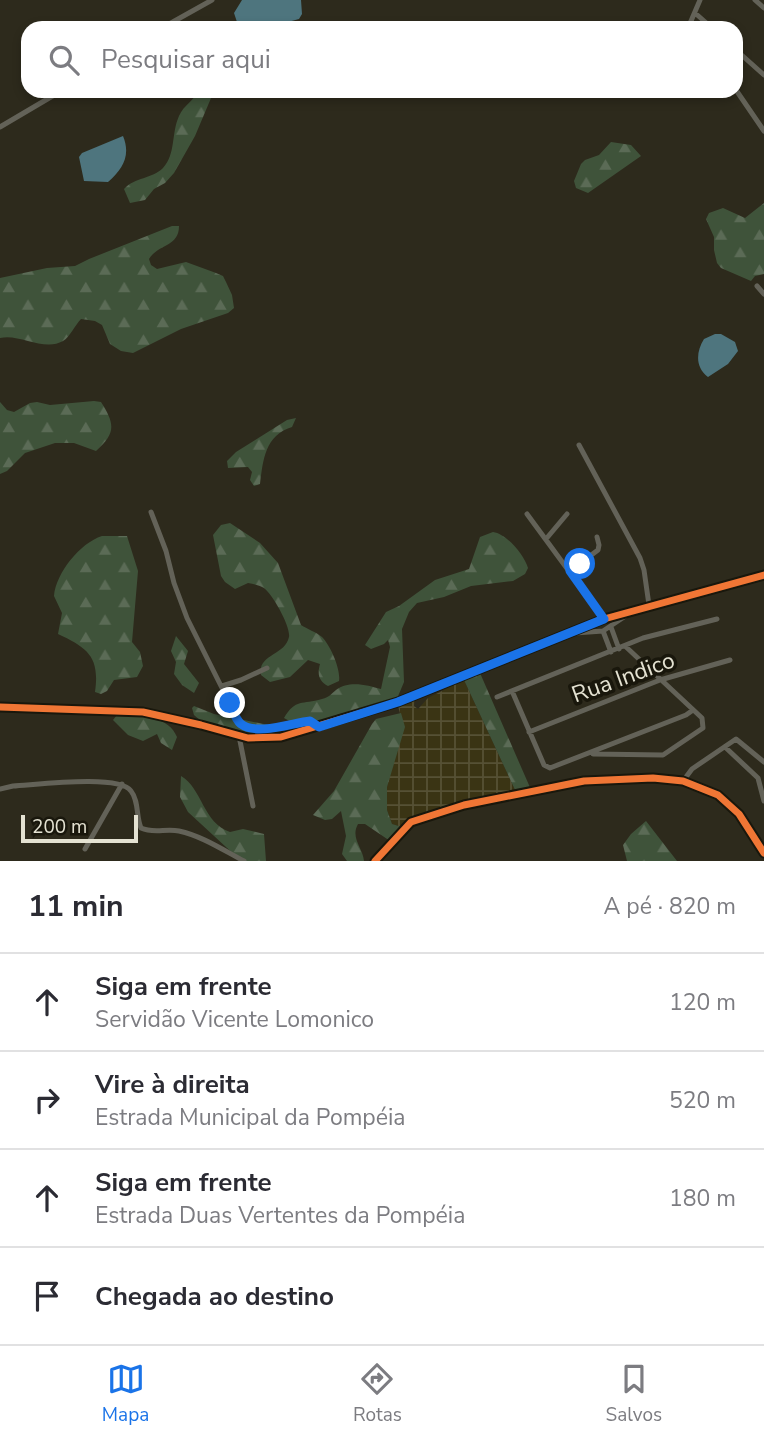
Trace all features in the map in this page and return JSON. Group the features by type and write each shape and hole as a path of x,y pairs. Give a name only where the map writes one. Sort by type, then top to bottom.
{"street":[{"path":"174,21 212,0"},
{"path":"693,21 700,0"},
{"path":"755,0 764,8"},
{"path":"695,13 704,21"},
{"path":"743,56 764,75"},
{"path":"0,127 49,98"},
{"path":"741,98 764,131"},
{"path":"757,286 764,294"},
{"path":"579,445 640,558 649,605"},
{"path":"151,512 187,618 235,715 246,726 272,728 312,721 319,727"},
{"path":"527,514 604,619"},
{"path":"546,539 567,514"},
{"path":"570,571 598,550 597,537"},
{"path":"0,707 143,712 239,736 265,739 319,727 398,702 604,619 764,575"},
{"path":"569,633 603,631 634,610"},
{"path":"497,698 656,634 717,619"},
{"path":"589,754 666,754 703,728 702,718 622,647 611,627"},
{"path":"603,631 611,652"},
{"name":"Rua Indico","path":"530,732 660,680 730,660"},
{"path":"222,686 267,668"},
{"path":"512,691 544,765 550,768 693,710"},
{"path":"239,736 253,806"},
{"path":"683,781 692,769 736,739 764,762"},
{"path":"725,747 760,780 764,801"},
{"path":"375,861 411,822 464,805 594,780 653,778 683,781 721,797 739,814 764,853"},
{"path":"0,789 105,781 122,784 134,795 141,828 149,832 178,831 210,842 244,861"},
{"path":"85,849 122,784"}],"shaded area":[{"path":"464,680 516,792 412,819 402,827 392,824 387,810 387,787 403,724 398,706 415,699 414,706 418,709 428,698"}],"green space":[{"path":"194,98 211,98 195,136 174,173 145,200 130,203 124,189 163,168 170,156 175,130 183,109"},
{"path":"611,142 631,145 641,156 588,193 576,188 574,181 581,164 599,155"},
{"path":"764,203 764,274 755,276 751,281 721,268 717,263 714,237 706,219 709,213 723,208 745,218"},
{"path":"172,226 179,226 176,238 153,254 149,259 151,265 157,269 186,262 223,276 232,295 234,308 228,313 181,329 133,353 121,351 110,344 102,325 81,319 66,339 56,344 0,338 0,278 47,268 75,266"},
{"path":"0,402 7,410 14,412 37,402 50,405 101,402 111,422 107,439 96,451 74,443 55,443 25,453 7,471 0,474"},
{"path":"296,418 292,427 276,436 267,449 260,484 254,486 250,480 252,472 248,467 228,468 227,461 236,452 287,420"},
{"path":"230,523 260,543 278,563 301,625 320,635 325,641 337,664 339,681 328,686 325,684 320,677 320,664 308,660 290,677 270,682 261,675 263,663 282,648 289,632 281,611 264,588 248,583 235,589 221,576 213,535 221,525"},
{"path":"493,532 504,537 519,551 528,568 525,574 513,581 471,586 444,597 417,603 409,612 402,629 404,682 396,701 359,712 339,714 317,724 295,724 284,718 292,707 325,698 347,685 381,689 390,647 388,640 371,649 365,645 386,612 435,580 469,569 480,537"},
{"path":"102,536 127,536 138,571 132,642 140,652 143,666 137,677 114,680 107,691 101,694 95,692 96,670 90,655 58,634 62,613 54,596 59,578 70,560 86,545"},
{"path":"176,636 188,651 184,664 199,683 194,693 182,685 174,674 176,662 171,651"},
{"path":"480,673 532,792 516,792 464,680"},
{"path":"194,706 214,714 269,725 279,735 246,735 223,730 194,715"},
{"path":"125,713 155,719 168,725 177,737 172,750 161,743 157,734 143,741 128,735 113,720 117,715"},
{"path":"401,713 405,727 387,787 387,810 392,824 402,827 399,840 393,843 365,824 358,824 355,834 364,861 347,861 342,854 346,836 341,811 332,819 325,820 313,815 334,791 376,719"},
{"path":"181,776 188,781 221,828 230,832 243,829 264,834 266,861 239,859 188,812 180,797"},
{"path":"646,821 677,861 627,861 623,845"}],"water":[{"path":"242,0 301,0 302,14 299,19 292,21 237,21 234,13"},
{"path":"123,136 126,155 118,172 108,182 84,181 79,157 82,153"},
{"path":"721,334 735,342 738,351 728,364 708,377 701,369 698,354 704,339"}],"cycle path":[{"path":"0,707 143,712 248,738 281,737 398,702 604,619 764,575"},
{"path":"375,861 411,822 464,805 584,781 653,778 683,781 718,795 739,814 764,853"}],"route":[{"path":"230,703 239,722 246,726 272,728 310,721 319,727 398,702 604,619 570,571 580,564"}]}
